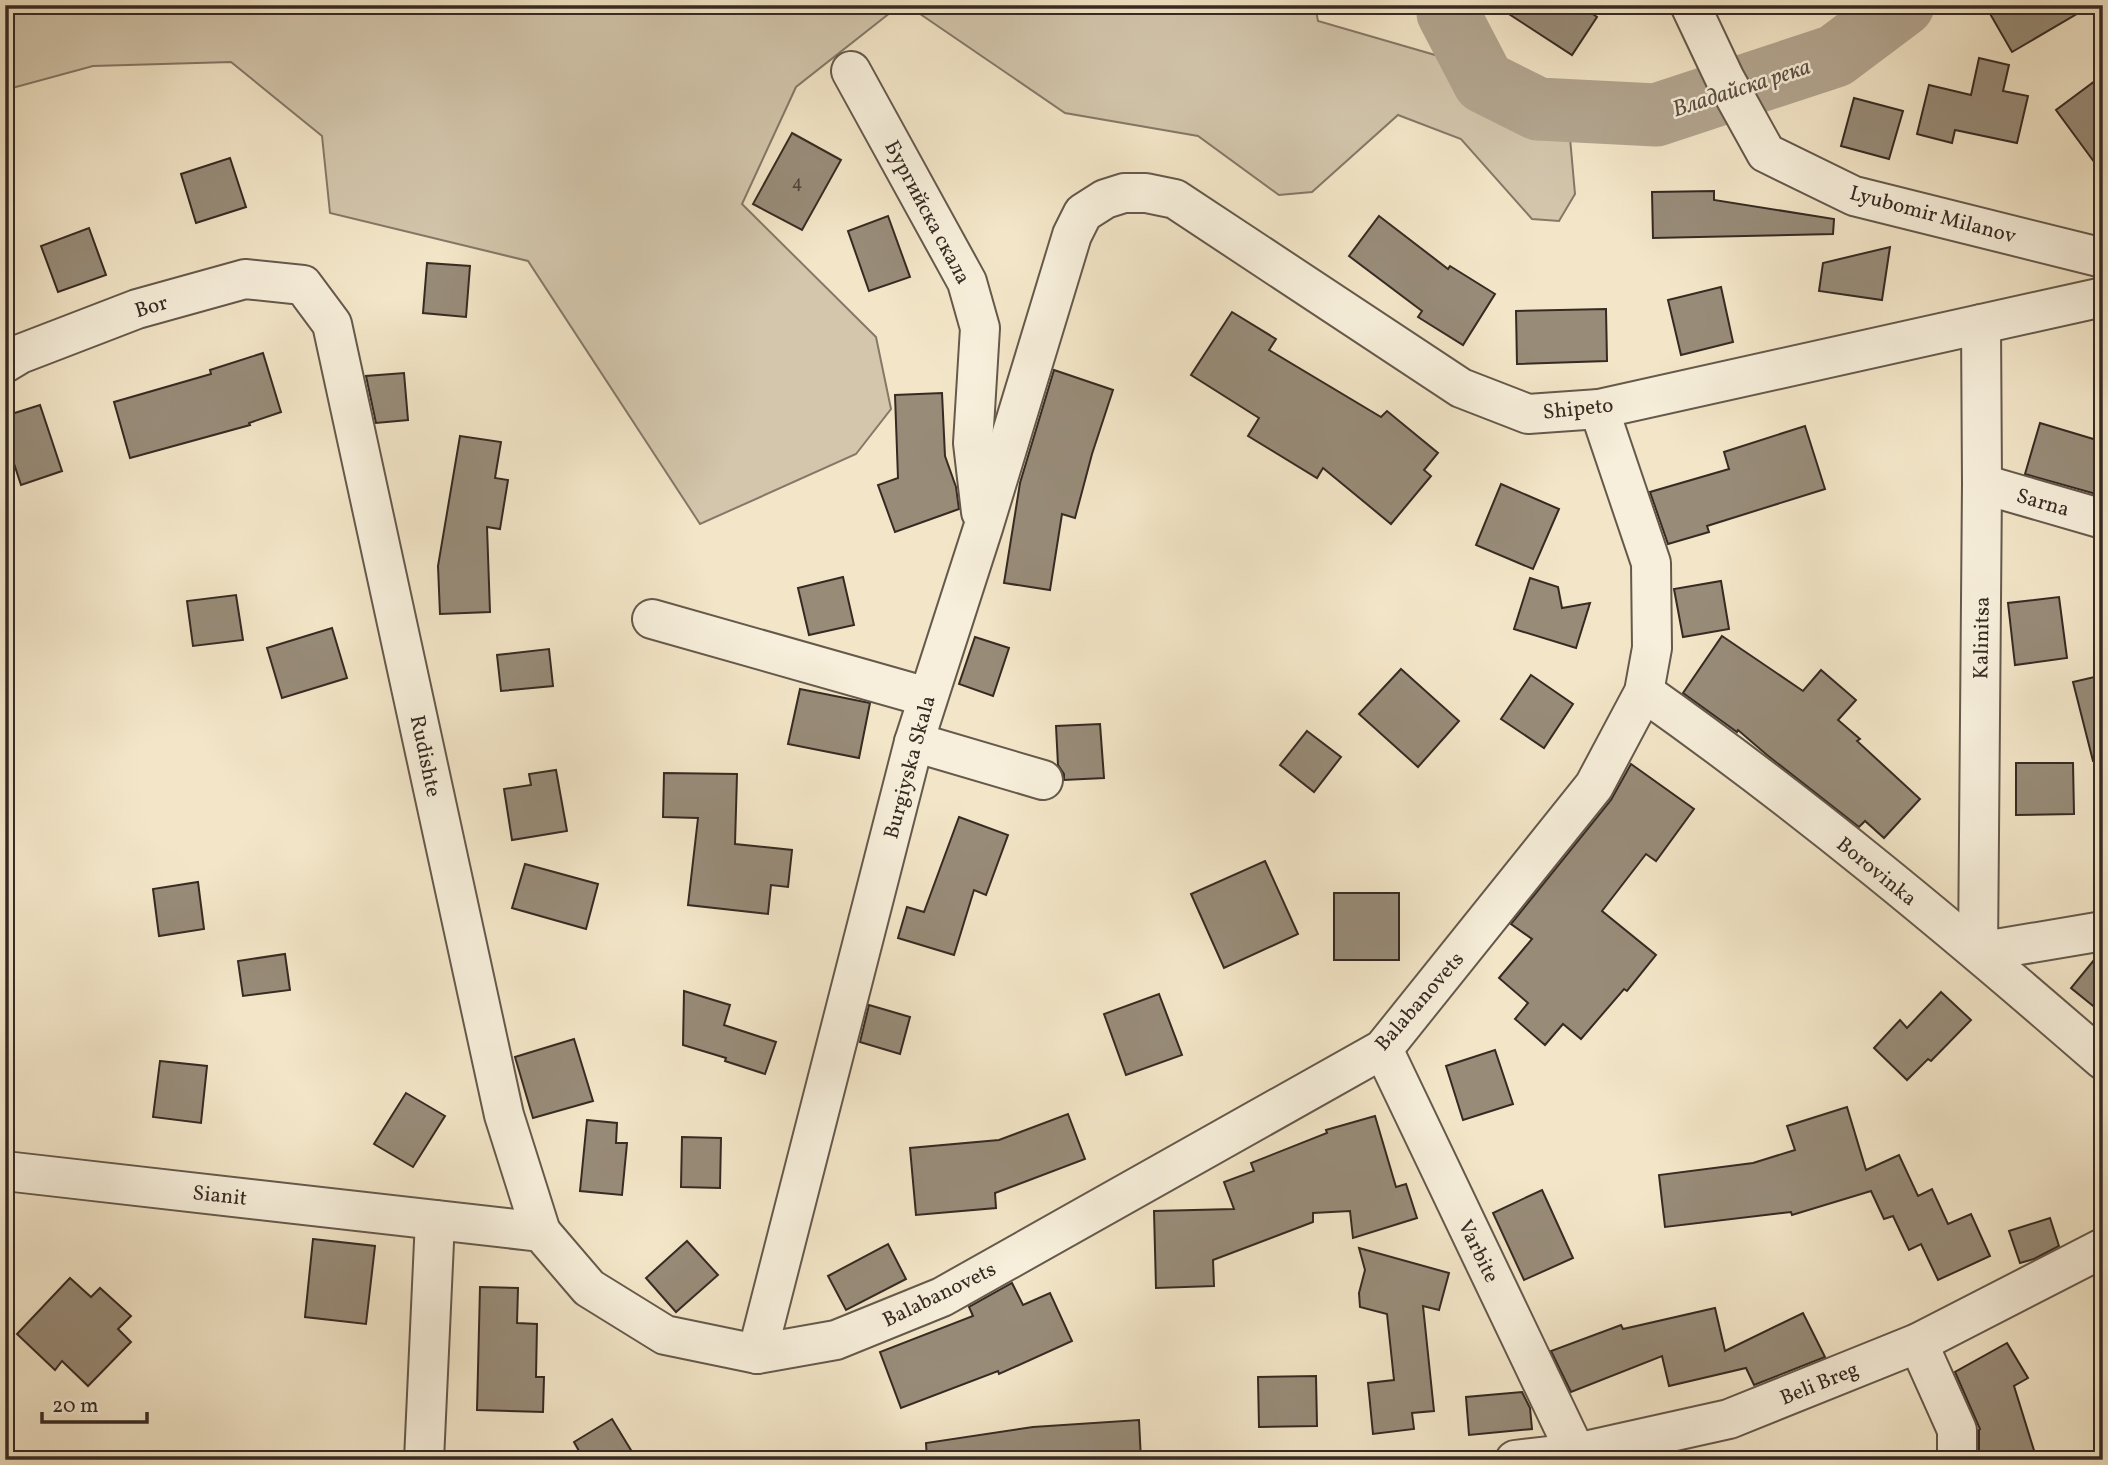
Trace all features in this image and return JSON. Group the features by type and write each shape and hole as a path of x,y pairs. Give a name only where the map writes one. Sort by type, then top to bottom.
{"street":[{"name":"Lyubomir Milanov","path":"1690,5 1725,79 1766,153 1854,196 2103,258"},
{"name":"Бургийска скала","path":"851,71 967,282 980,328 973,443 983,528"},
{"name":"Shipeto","path":"1105,199 1124,193 1146,193 1175,199 1461,388 1528,414 1599,409 2103,297"},
{"name":"Burgiyska Skala","path":"757,1354 927,697 983,528 1072,235 1083,213 1105,199"},
{"name":"Bor","path":"5,363 20,354 138,309 245,279 303,285"},
{"name":"Rudishte","path":"303,285 332,324 504,1115 541,1232"},
{"name":"Kalinitsa","path":"1978,952 1981,324"},
{"name":"Balabanovets","path":"757,1354 836,1340 942,1297 1383,1049 1594,786 1644,692 1652,648 1651,563 1599,409"},
{"name":"Sarna","path":"1982,485 2103,519"},
{"path":"652,619 927,697"},
{"name":"Borovinka","path":"1644,692 1732,754 1978,952 2103,1060"},
{"path":"914,742 1043,780"},
{"path":"1978,952 2103,931"},
{"name":"Varbite","path":"1383,1049 1576,1453"},
{"name":"Sianit","path":"5,1171 541,1232"},
{"path":"424,1460 435,1220"},
{"path":"541,1232 589,1288 665,1335 757,1354"},
{"name":"Beli Breg","path":"1515,1460 1576,1453 1730,1419 1918,1343 2103,1248"},
{"path":"1918,1343 1957,1430 1957,1460"}],"shaded area":[{"path":"5,5 900,5 796,87 742,204 876,337 891,409 856,454 700,524 528,261 330,213 322,136 231,62 93,66 5,90"},
{"path":"907,5 1315,5 1318,21 1566,93 1575,194 1559,221 1532,219 1461,139 1398,115 1312,192 1279,195 1198,136 1065,113"}],"building":[{"path":"1495,5 1580,5 1597,17 1572,55"},
{"path":"1985,5 2092,5 2012,52"},
{"path":"1979,58 2009,65 2003,91 2028,96 2017,143 1955,130 1952,143 1917,134 1929,85 1971,95"},
{"path":"2103,75 2103,174 2056,110"},
{"path":"1854,98 1903,111 1889,159 1841,146"},
{"path":"792,133 841,160 802,230 753,204"},
{"path":"230,158 246,207 196,223 181,174"},
{"path":"1714,191 1714,200 1834,219 1833,234 1653,238 1652,192"},
{"path":"888,216 910,277 869,291 848,231"},
{"path":"1379,216 1448,269 1450,266 1495,294 1463,345 1418,317 1422,311 1349,256"},
{"path":"89,228 106,275 58,292 41,246"},
{"path":"1890,247 1882,300 1819,291 1823,263"},
{"path":"427,263 470,266 466,317 423,313"},
{"path":"1721,287 1733,342 1681,355 1668,300"},
{"path":"1606,309 1607,361 1517,364 1516,311"},
{"path":"1232,312 1276,339 1269,350 1381,417 1387,411 1438,453 1424,470 1431,476 1391,524 1323,468 1317,478 1248,436 1259,418 1191,375"},
{"path":"263,353 281,412 249,423 250,425 130,458 114,402 211,374 210,370"},
{"path":"1054,370 1113,390 1075,518 1062,514 1050,590 1004,583 1020,483"},
{"path":"404,373 408,420 376,423 366,376"},
{"path":"942,393 945,456 956,487 959,509 895,532 878,485 898,478 895,395"},
{"path":"40,405 62,471 21,485 5,436 5,416"},
{"path":"2040,423 2100,441 2094,461 2103,464 2103,496 2025,474"},
{"path":"1805,426 1825,489 1707,526 1709,532 1668,544 1650,492 1729,469 1724,452"},
{"path":"460,436 501,442 495,478 508,480 500,529 487,527 490,612 440,614 438,566"},
{"path":"1501,484 1559,509 1533,569 1476,545"},
{"path":"843,577 854,625 809,635 798,588"},
{"path":"1530,578 1558,587 1562,608 1590,603 1576,648 1514,629"},
{"path":"1721,581 1729,629 1683,637 1674,589"},
{"path":"236,595 243,640 193,646 187,601"},
{"path":"2059,597 2067,658 2015,665 2008,603"},
{"path":"332,628 347,678 282,698 267,648"},
{"path":"1722,636 1803,691 1821,670 1856,700 1838,720 1920,799 1884,838 1865,821 1859,827 1738,730 1737,732 1683,693"},
{"path":"975,637 1009,648 993,696 959,684"},
{"path":"549,649 553,686 501,691 497,655"},
{"path":"1401,669 1459,721 1418,767 1359,714"},
{"path":"1531,675 1573,704 1544,748 1501,719"},
{"path":"2103,675 2103,760 2093,761 2073,682"},
{"path":"800,689 870,703 859,758 788,744"},
{"path":"1100,724 1104,778 1064,780 1064,774 1058,765 1056,726"},
{"path":"1307,731 1341,757 1314,792 1280,765"},
{"path":"2016,763 2073,763 2074,814 2016,815"},
{"path":"1631,764 1694,809 1656,861 1646,854 1602,911 1656,955 1627,991 1624,989 1581,1039 1563,1024 1545,1045 1515,1019 1528,1003 1499,978 1532,939 1511,924 1611,800"},
{"path":"556,770 567,831 512,840 504,789 531,785 529,774"},
{"path":"664,773 737,774 735,844 792,850 788,887 771,885 768,914 688,905 698,818 663,817"},
{"path":"959,817 1008,835 986,895 974,890 954,955 898,938 907,907 924,912"},
{"path":"1265,861 1298,934 1224,968 1191,894"},
{"path":"525,864 598,884 586,929 512,908"},
{"path":"198,882 204,929 159,936 153,889"},
{"path":"1334,893 1399,893 1399,960 1334,960"},
{"path":"2103,953 2103,1014 2071,988 2099,954"},
{"path":"285,954 290,990 243,996 238,961"},
{"path":"684,991 730,1005 724,1025 776,1042 765,1074 683,1045"},
{"path":"1941,992 1971,1020 1931,1061 1928,1059 1907,1080 1874,1048 1900,1020 1907,1028"},
{"path":"1159,994 1182,1055 1126,1075 1104,1014"},
{"path":"869,1005 910,1017 900,1054 860,1042"},
{"path":"574,1039 593,1101 533,1118 515,1057"},
{"path":"1495,1050 1513,1104 1463,1120 1446,1066"},
{"path":"160,1061 207,1066 201,1123 153,1117"},
{"path":"406,1093 445,1116 413,1167 374,1144"},
{"path":"1847,1107 1866,1170 1899,1155 1918,1196 1932,1189 1948,1224 1971,1214 1990,1256 1938,1280 1921,1244 1909,1250 1893,1216 1884,1219 1871,1191 1792,1215 1791,1212 1665,1227 1659,1175 1753,1163 1795,1150 1787,1126"},
{"path":"1068,1114 1085,1159 995,1193 996,1208 916,1215 910,1148 999,1140"},
{"path":"1375,1116 1396,1187 1406,1184 1417,1218 1353,1238 1350,1211 1313,1213 1313,1222 1213,1260 1214,1286 1156,1288 1154,1211 1234,1209 1224,1182 1254,1171 1251,1163 1327,1133 1326,1130"},
{"path":"587,1120 617,1123 616,1143 627,1143 622,1195 580,1191"},
{"path":"682,1137 721,1138 720,1188 681,1187"},
{"path":"1542,1190 1573,1258 1524,1280 1493,1213"},
{"path":"2050,1218 2059,1246 2020,1263 2009,1231"},
{"path":"313,1239 375,1246 366,1324 305,1317"},
{"path":"687,1241 718,1275 676,1312 646,1278"},
{"path":"888,1244 906,1279 846,1310 828,1276"},
{"path":"1359,1248 1449,1273 1439,1310 1423,1306 1434,1411 1412,1413 1414,1429 1373,1434 1368,1383 1394,1380 1387,1314 1360,1307 1359,1293 1365,1270"},
{"path":"70,1278 91,1297 100,1288 131,1316 118,1329 131,1342 88,1386 62,1361 55,1370 17,1334"},
{"path":"1012,1283 1023,1305 1050,1293 1072,1341 999,1374 998,1371 901,1408 880,1352 973,1316 969,1307"},
{"path":"480,1287 518,1288 517,1323 537,1324 536,1377 544,1377 543,1412 477,1410"},
{"path":"1715,1308 1725,1351 1803,1313 1825,1357 1754,1385 1746,1368 1669,1386 1662,1356 1571,1392 1551,1351 1621,1325 1623,1329"},
{"path":"2007,1343 2028,1378 2014,1386 2037,1460 1979,1460 1980,1429 1955,1372"},
{"path":"1316,1376 1317,1426 1259,1427 1258,1377"},
{"path":"1522,1392 1530,1408 1532,1429 1469,1435 1466,1397"},
{"path":"612,1419 637,1460 584,1460 574,1442"},
{"path":"1139,1420 1141,1460 927,1460 926,1443 1033,1427"}],"waterway":[{"name":"Владайска река","path":"1448,5 1448,13 1484,82 1538,109 1656,115 1835,56 1903,5"}]}
